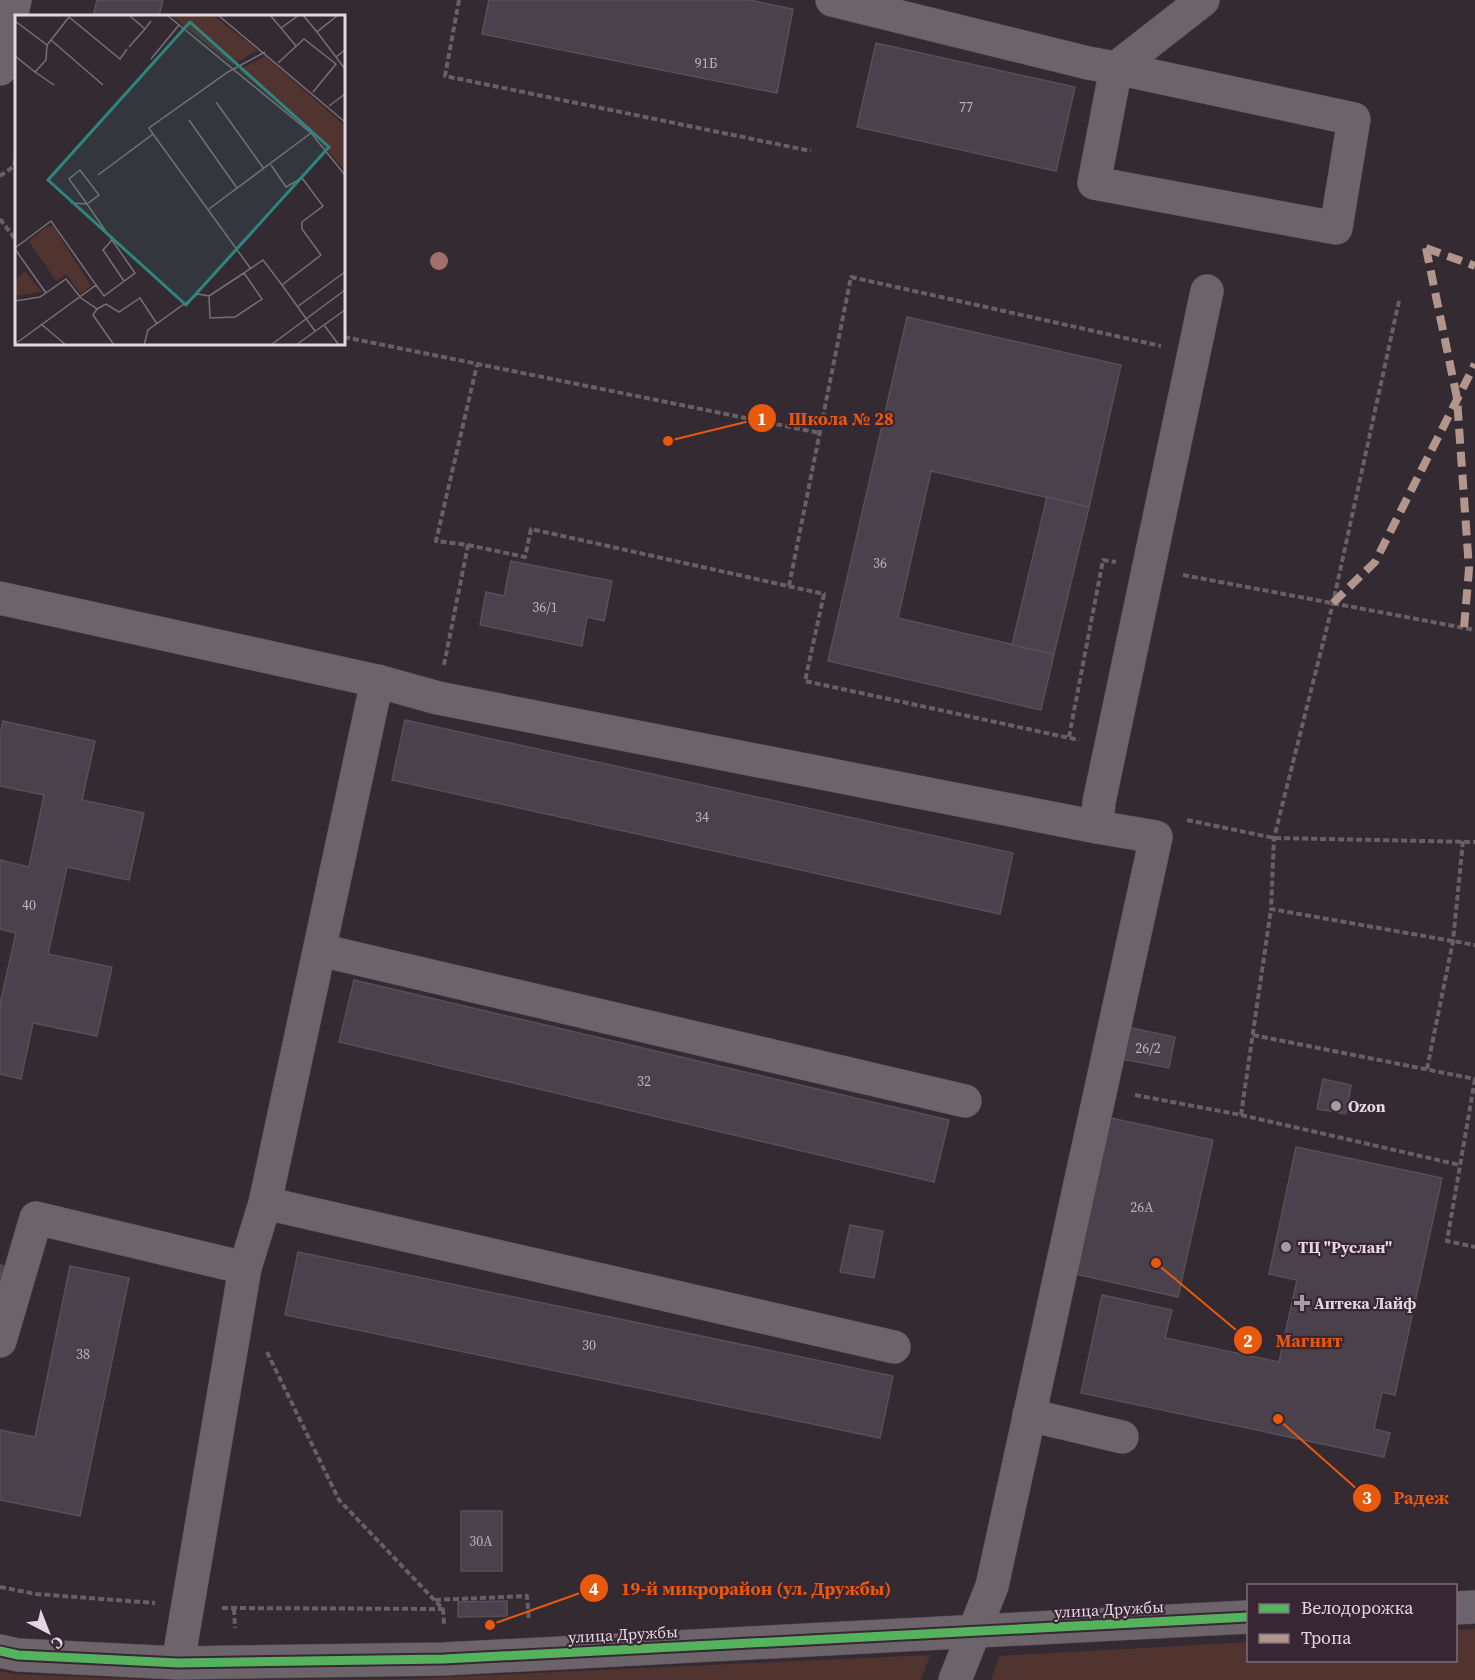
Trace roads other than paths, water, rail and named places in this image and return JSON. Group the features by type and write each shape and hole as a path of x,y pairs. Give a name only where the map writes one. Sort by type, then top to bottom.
{"street":[{"path":"0,69 15,0"},
{"path":"832,0 1116,68 1354,119 1336,228 1095,183 1116,68 1203,0"},
{"path":"1097,827 1099,802 1207,291"},
{"path":"0,598 377,681 438,698 1156,837 992,1586 956,1680"},
{"path":"178,1663 245,1268 264,1203 377,681"},
{"path":"320,950 965,1101"},
{"path":"264,1203 894,1347"},
{"path":"0,1341 36,1218 245,1268"},
{"path":"1029,1415 1122,1437"},
{"path":"1457,1608 1475,1607"},
{"name":"улица Дружбы","path":"0,1652 18,1655 178,1663 444,1659 1247,1617"}],"place":[{"name":"Школа № 28","path":"668,441"},
{"name":"Ozon","path":"1336,1106"},
{"name":"ТЦ \"Руслан\"","path":"1286,1247"},
{"name":"Магнит","path":"1156,1263"},
{"name":"Аптека Лайф","path":"1302,1303"},
{"name":"Радеж","path":"1278,1419"},
{"name":"19-й микрорайон (ул. Дружбы)","path":"490,1625"}]}
